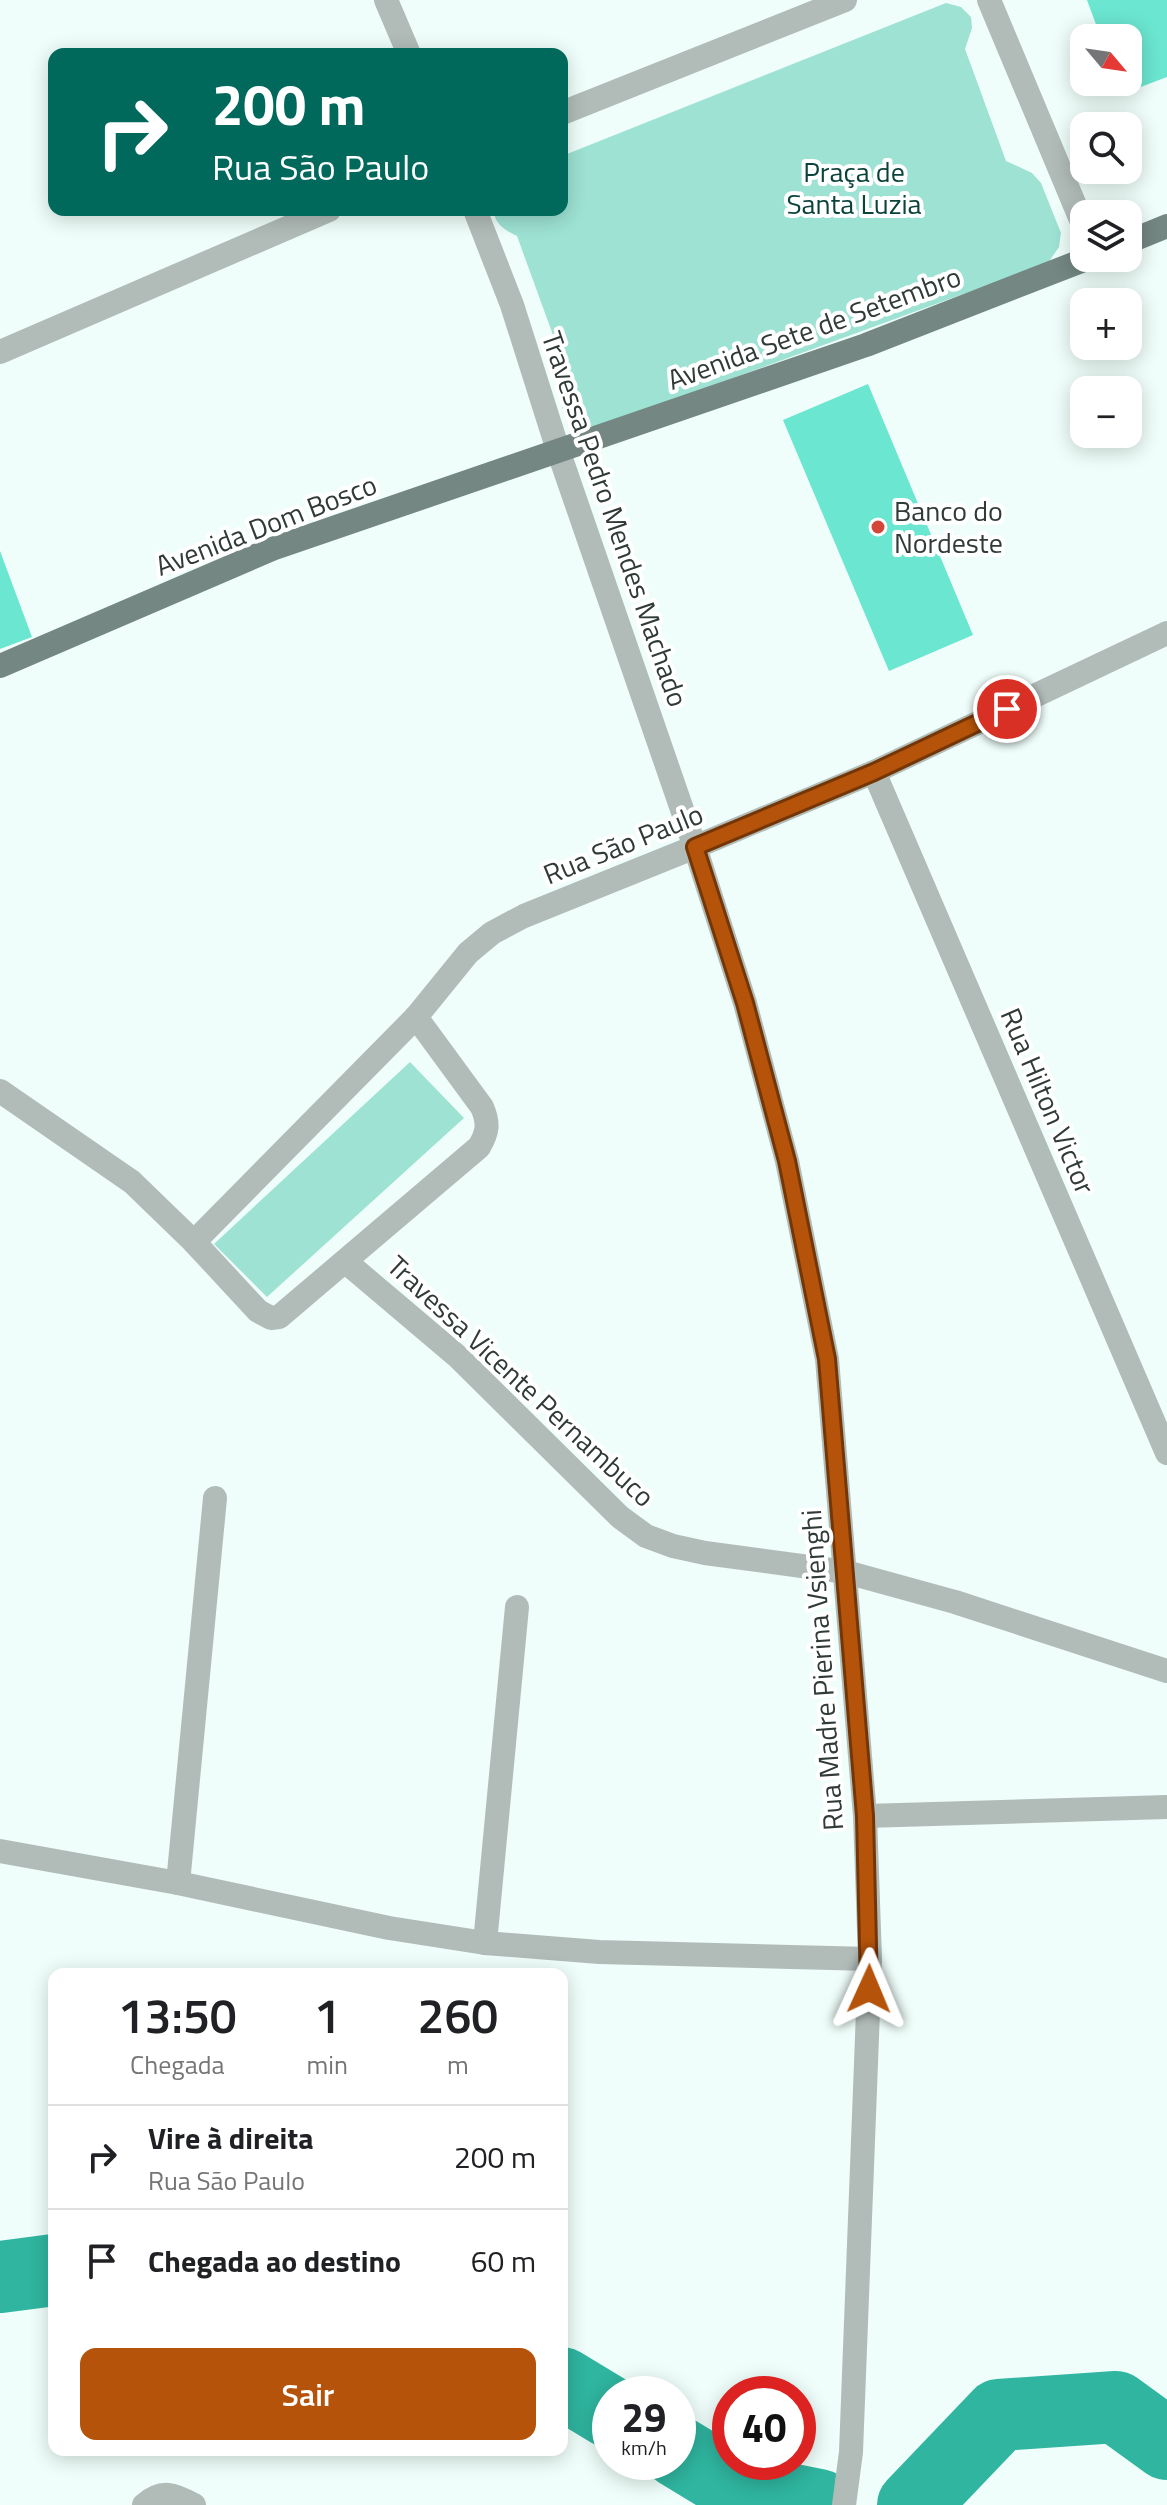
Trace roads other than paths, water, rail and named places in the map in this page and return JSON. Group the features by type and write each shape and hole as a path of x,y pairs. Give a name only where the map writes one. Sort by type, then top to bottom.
{"main road":[{"path":"1142,236 1167,226"},
{"name":"Avenida Sete de Setembro","path":"558,450 866,345 1070,265"},
{"name":"Avenida Dom Bosco","path":"0,666 272,549 558,450"}],"street":[{"path":"386,0 406,48"},
{"path":"568,111 845,0"},
{"path":"989,0 1073,200"},
{"path":"0,352 315,216"},
{"name":"Travessa Pedro Mendes Machado","path":"477,216 512,305 558,450 695,847"},
{"name":"Rua São Paulo","path":"194,1242 416,1017 468,953 492,933 524,916 874,772 1167,633"},
{"name":"Rua Hilton Victor","path":"874,772 1167,1453"},
{"name":"Rua Madre Pierina Vsienghi","path":"695,847 745,1003 787,1161 827,1359 865,1816 870,1959 851,2452 844,2505"},
{"path":"0,1091 132,1182 194,1242 258,1311 271,1318 279,1317 479,1147 486,1134 488,1121 482,1107 416,1017"},
{"name":"Travessa Vicente Pernambuco","path":"346,1262 457,1356 620,1517 646,1536 705,1553 846,1572 955,1602 1167,1671"},
{"path":"178,1883 215,1498"},
{"path":"485,1943 517,1607"},
{"path":"865,1816 1167,1807"},
{"path":"0,1851 178,1883 389,1928 485,1943 599,1952 870,1959"},
{"path":"144,2505 165,2493 174,2494 194,2505"}],"waterway":[{"path":"0,2277 48,2271"},
{"path":"568,2387 592,2401"},
{"path":"913,2505 999,2415 1116,2407 1167,2444"},
{"path":"696,2463 739,2489 819,2505"}],"place":[{"name":"Banco do Nordeste","path":"878,527"}],"park label":[{"name":"Praça de Santa Luzia","path":"854,188"}]}
